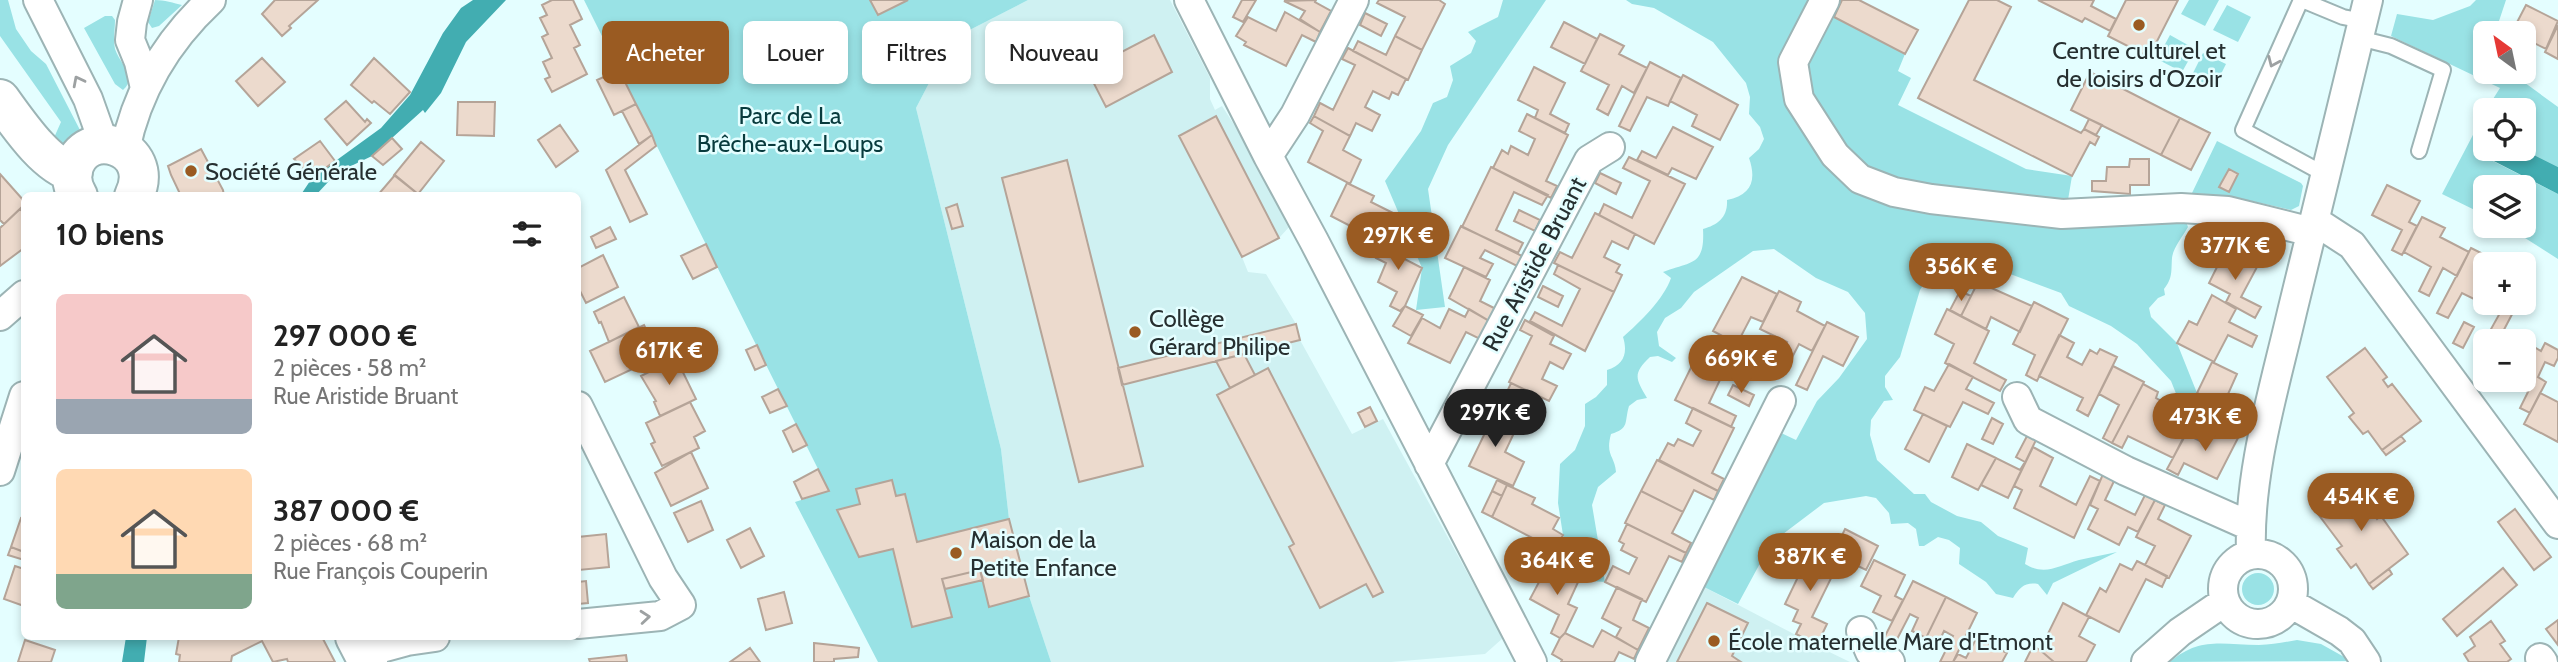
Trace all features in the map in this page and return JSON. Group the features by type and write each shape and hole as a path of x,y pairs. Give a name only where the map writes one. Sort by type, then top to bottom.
{"street":[{"path":"38,0 115,147 138,166 139,176 135,192"},
{"path":"115,147 169,45 211,0"},
{"path":"1189,0 1532,662"},
{"path":"1268,156 1295,116 1354,0"},
{"path":"1825,0 1793,62 1799,99 1835,155 1860,179 1894,192 1918,197 2048,213 2085,214 2181,208 2228,211 2314,227 2352,245 2558,524"},
{"path":"135,11 130,40 145,88"},
{"path":"135,11 150,38 168,35 189,21"},
{"path":"2017,397 2028,420 2251,540 2284,565 2292,579 2293,595 2284,613 2274,620 2251,624 2231,612 2224,602 2222,581 2251,540 2259,460 2363,20"},
{"path":"0,99 28,136 76,184"},
{"path":"76,184 76,161 83,153 93,146 115,147"},
{"name":"Rue Aristide Bruant","path":"1429,464 1589,159 1610,147"},
{"path":"0,316 21,298"},
{"path":"1650,662 1781,401"},
{"path":"0,471 21,405"},
{"path":"581,412 663,578 691,608 660,616 581,624"},
{"path":"2146,662 2180,632 2224,602"},
{"path":"2290,603 2352,641 2366,662"},
{"path":"1861,631 1870,652 1890,662"},
{"path":"362,651 414,640"}],"lane":[{"path":"2326,175 2243,130 2301,0 2343,17 2363,20 2391,46 2442,70 2419,152"}],"shaded area":[{"path":"473,0 506,0 466,42 441,93 425,113 423,110 372,156 330,180 319,192 303,192 312,178 381,128 410,95 443,33 461,8"},
{"name":"Collège Gérard Philipe","path":"1028,0 1170,0 1210,78 1210,99 1215,110 1222,106 1235,126 1290,226 1279,238 1242,257 1248,272 1266,274 1296,324 1300,340 1352,434 1383,419 1503,638 1485,654 1391,662 1051,662 1029,596 1009,519 1001,449 916,108 929,84 971,84 971,29 985,22 985,84 1123,84 1123,21 987,21"},
{"path":"2536,156 2558,167 2558,194 2536,183 2536,175 2521,175 2494,161 2536,161"},
{"path":"1702,586 1817,646 1850,662 1650,662"},
{"path":"126,640 147,640 144,662 122,662"}],"green space":[{"path":"0,0 8,0 16,29 31,51 46,64 81,132 67,146 53,140 61,122 0,36"},
{"path":"155,0 182,5 159,26 152,28 148,22"},
{"name":"Parc de La Brêche-aux-Loups","path":"584,0 1028,0 971,29 971,21 862,21 862,84 929,84 916,108 1001,449 1009,519 1029,596 1051,662 878,662 795,502 829,491 626,84 729,84 729,21 602,21 602,36"},
{"path":"1503,0 1546,0 1448,145 1428,189 1445,307 1416,310 1422,268 1385,181 1421,131 1433,103 1447,97 1453,80 1450,66 1471,53 1476,41 1468,32 1498,17"},
{"path":"1626,0 1826,0 1827,13 1905,54 1898,71 1911,78 1898,105 2026,169 2072,176 2068,200 2181,208 2188,227 2173,254 2170,278 2164,289 2165,295 2149,308 2151,317 2177,343 2197,393 2181,406 2171,381 2137,344 2111,326 2069,306 2061,293 1997,269 1959,260 1937,263 1920,290 1900,357 1885,376 1885,387 1893,400 1884,401 1871,420 1870,435 1877,460 1914,494 1925,494 1931,502 1957,516 1981,522 1998,536 2028,548 2025,564 2032,568 2045,570 2117,552 2053,583 2047,595 2038,584 2030,584 2021,588 2013,598 1996,594 1986,582 1959,564 1960,548 1949,540 1938,537 1924,546 1919,546 1916,529 1908,523 1891,524 1889,513 1876,498 1866,496 1824,503 1771,543 1738,604 1702,586 1779,432 1796,440 1817,401 1839,378 1867,339 1865,313 1848,292 1816,278 1774,249 1753,251 1694,292 1681,308 1665,318 1657,332 1659,346 1676,358 1672,362 1658,356 1650,357 1640,368 1638,381 1647,398 1637,400 1629,406 1624,427 1611,434 1610,451 1616,472 1598,487 1592,505 1605,582 1579,580 1563,535 1558,503 1560,464 1575,450 1585,426 1585,404 1607,385 1607,370 1621,362 1625,353 1623,337 1643,318 1668,286 1671,278 1663,272 1695,260 1702,250 1703,229 1721,219 1726,211 1727,200 1747,191 1752,180 1749,158 1759,149 1764,139 1760,127 1749,114 1750,97 1746,83 1713,42 1654,8 1632,4"},
{"path":"2189,0 2219,0 2205,26 2181,14"},
{"path":"2476,0 2506,0 2499,21 2473,21 2473,75 2391,36 2397,14 2433,20 2470,6"},
{"path":"2227,5 2251,17 2238,42 2213,30"},
{"path":"105,16 112,16 115,20 115,49 127,70 129,80 123,90 115,84 84,28"},
{"path":"2170,35 2195,49 2182,72 2157,59"},
{"path":"2203,53 2226,64 2214,88 2191,77"},
{"path":"2492,84 2526,84 2558,107 2558,167 2536,156 2536,98 2494,98 2500,88"},
{"path":"2473,135 2473,161 2493,161 2521,175 2473,175 2473,209 2442,194"},
{"path":"2217,141 2301,183 2303,186 2299,206 2291,210 2230,196 2192,193"},
{"path":"2536,183 2558,194 2558,259 2525,238 2536,238"},
{"path":"2258,573 2269,578 2274,589 2269,600 2258,605 2247,600 2242,589 2247,578"},
{"path":"2297,640 2321,644 2348,661 2170,662 2202,645 2264,645"}],"building":[{"path":"275,0 318,0 289,26 291,28 282,36 262,14"},
{"path":"552,0 573,0 582,19 570,25 580,45 574,48 587,74 552,92 545,79 550,77 543,62 552,58 542,37 548,34 540,18 547,15 542,5"},
{"path":"870,0 908,0 878,15"},
{"path":"1242,0 1256,0 1243,22 1233,17"},
{"path":"1316,0 1315,2 1331,11 1320,32 1300,19 1305,11 1284,1"},
{"path":"1379,0 1439,0 1445,4 1422,50 1395,36 1405,17 1377,3"},
{"path":"1842,0 1859,0 1918,30 1905,54 1834,17"},
{"path":"1969,0 1997,0 2011,7 1974,80 2081,133 2084,129 2099,137 2095,145 2090,142 2072,176 1918,98"},
{"path":"2038,0 2094,0 2091,6 2116,19 2110,31 2085,18 2082,22"},
{"name":"Centre culturel et de loisirs d'Ozoir","path":"2126,0 2178,0 2149,57 2108,36"},
{"path":"2526,5 2558,21 2546,49 2536,44 2536,21 2518,21"},
{"path":"1285,12 1320,32 1316,42 1302,35 1286,66 1244,45 1246,42 1236,36 1248,17 1276,31"},
{"path":"1365,13 1387,24 1381,36 1360,25"},
{"path":"1564,22 1597,39 1585,64 1551,47"},
{"path":"2558,25 2558,59 2545,52"},
{"path":"1600,34 1624,46 1619,54 1647,68 1634,93 1622,86 1608,115 1597,109 1609,85 1581,71"},
{"path":"1154,35 1172,72 1106,107 1094,84 1123,84 1123,51"},
{"path":"1395,36 1422,50 1408,80 1353,51 1358,41 1386,55"},
{"path":"1348,48 1406,79 1398,95 1392,92 1389,99 1373,91 1365,107 1380,115 1372,131 1356,123 1350,136 1314,116 1320,103 1333,110 1355,65 1342,59"},
{"path":"262,58 285,82 258,106 236,81"},
{"path":"374,58 410,92 390,114 351,85"},
{"path":"1650,62 1681,78 1668,106 1647,97 1630,131 1619,126"},
{"path":"1534,67 1565,83 1550,114 1569,124 1565,133 1535,118 1538,110 1518,100"},
{"path":"2090,72 2180,118 2161,155 2071,110"},
{"path":"1683,75 1738,105 1720,140 1692,126 1697,115 1670,101"},
{"path":"602,78 602,84 626,84 636,104 614,115 597,80"},
{"path":"346,101 365,122 367,119 371,123 347,145 325,119"},
{"path":"458,102 495,102 494,136 457,135"},
{"path":"636,104 652,135 639,144 622,111"},
{"path":"1527,114 1568,135 1546,181 1557,186 1551,198 1493,168 1502,150 1508,154 1511,146 1528,155 1535,139 1519,131"},
{"path":"1216,116 1279,238 1242,257 1179,136"},
{"path":"1314,116 1350,136 1343,150 1361,160 1350,184 1308,162 1323,131 1310,123"},
{"path":"2180,118 2210,133 2191,170 2161,155"},
{"path":"2089,119 2102,125 2096,135 2084,129"},
{"path":"560,125 578,151 556,167 538,140"},
{"path":"1673,127 1713,147 1696,179 1672,168 1668,175 1637,160 1642,151 1656,158"},
{"path":"652,135 656,146 625,170 647,214 630,222 606,170"},
{"path":"392,138 402,149 383,165 372,156"},
{"path":"320,141 335,161 312,178 294,159"},
{"path":"421,142 444,161 420,192 415,192 394,175"},
{"name":"Société Générale","path":"201,149 223,192 179,192 168,166"},
{"path":"1629,157 1685,184 1654,244 1599,215 1604,204 1632,218 1650,181 1623,168"},
{"path":"2130,159 2149,159 2149,185 2130,185 2130,194 2092,191 2092,181 2106,181 2107,167 2129,167"},
{"path":"1067,160 1143,466 1079,482 1002,178"},
{"path":"1491,167 1548,195 1542,205 1514,192 1496,230 1523,243 1518,253 1462,227"},
{"path":"2229,169 2238,174 2229,192 2219,187"},
{"path":"1600,173 1621,183 1616,194 1595,183"},
{"path":"0,174 21,198 21,208 4,224 0,220"},
{"path":"395,175 416,192 380,192"},
{"path":"1347,183 1374,196 1371,202 1399,216 1383,243 1331,216"},
{"path":"2387,185 2420,201 2409,222 2417,226 2402,255 2392,250 2402,230 2372,215"},
{"path":"957,204 963,226 952,229 946,208"},
{"path":"21,210 21,250 0,266 0,228"},
{"path":"1519,210 1540,220 1535,231 1514,221"},
{"path":"1595,213 1635,234 1628,249 1612,241 1604,257 1620,265 1616,272 1622,275 1614,292 1554,263 1560,252 1572,258"},
{"path":"2422,217 2445,228 2440,237 2469,252 2457,276 2443,268 2429,296 2419,291 2431,267 2404,252"},
{"path":"1461,226 1522,256 1517,266 1485,250 1480,258 1493,264 1486,277 1445,258"},
{"path":"610,227 616,239 596,248 591,237"},
{"path":"1393,229 1402,233 1393,253 1422,268 1405,306 1400,311 1390,306 1397,292 1378,282 1386,263 1376,258"},
{"path":"706,244 717,267 693,279 681,256"},
{"path":"2471,248 2479,252 2473,252 2473,298 2462,293 2448,318 2437,313"},
{"path":"2225,251 2257,267 2241,297 2261,307 2255,318 2226,302 2230,294 2209,283"},
{"path":"603,255 618,287 586,303 581,293 581,266"},
{"path":"1558,265 1614,292 1585,351 1530,321 1535,312 1562,326 1580,289 1554,274"},
{"path":"1464,267 1490,280 1480,301 1496,309 1489,321 1449,298"},
{"path":"1742,277 1777,294 1763,322 1751,317 1737,344 1713,331"},
{"path":"1978,282 2032,306 2020,332 1991,317 1986,329 1961,316"},
{"path":"1543,286 1563,296 1558,307 1538,297"},
{"path":"1779,291 1801,302 1797,311 1825,326 1812,351 1799,344 1785,371 1775,366 1787,342 1760,329"},
{"path":"1960,291 1971,296 1961,316 1950,310"},
{"path":"2212,295 2236,309 2229,322 2257,336 2252,347 2228,335 2214,362 2177,343 2189,321 2197,325"},
{"path":"624,297 639,327 609,342 594,312"},
{"path":"2034,302 2068,319 2037,381 2026,375 2035,355 2013,344"},
{"path":"1405,306 1423,315 1411,336 1393,326"},
{"path":"1449,309 1465,317 1469,309 1489,321 1480,339 1466,332 1450,363 1408,343 1422,318 1440,328"},
{"path":"1947,309 1989,331 1974,363 2006,380 2000,391 1945,363 1954,344 1935,334"},
{"path":"2499,315 2512,315 2504,329 2491,329"},
{"path":"1525,320 1554,336 1550,344 1571,354 1563,369 1550,362 1542,379 1557,386 1549,401 1509,382 1532,336 1520,330"},
{"path":"1827,322 1858,337 1843,366 1823,356 1807,390 1796,385"},
{"path":"2464,322 2474,327 2463,348 2453,343"},
{"path":"1296,324 1300,340 1122,385 1118,368"},
{"path":"644,325 658,357 605,382 590,351"},
{"path":"2059,335 2074,343 2067,357 2082,365 2090,350 2097,354 2100,349 2117,357 2088,416 2077,410 2083,398 2039,376"},
{"path":"1705,339 1761,367 1755,379 1727,365 1709,403 1736,416 1731,427 1675,400"},
{"path":"2545,343 2558,350 2558,358 2554,366 2545,362 2538,377 2546,382 2530,413 2520,408 2528,392 2536,392 2536,348 2541,351"},
{"path":"757,345 766,365 755,370 746,350"},
{"path":"2365,348 2387,377 2383,380 2388,387 2392,384 2421,421 2382,450 2368,431 2363,434 2349,417 2354,413 2327,377"},
{"path":"1244,354 1255,375 1230,388 1216,361"},
{"path":"676,358 696,399 660,416 654,402 656,401 641,376"},
{"path":"2212,362 2237,374 2228,394 2244,403 2231,432 2208,422 2217,403 2197,393"},
{"path":"1949,364 1973,377 1966,389 1994,403 1988,414 1963,402 1950,427 1914,410 1925,387 1934,391"},
{"path":"2113,366 2144,382 2112,443 2103,438 2119,405 2099,394"},
{"path":"1268,368 1383,592 1373,597 1366,584 1320,608 1289,547 1294,544 1217,395"},
{"path":"1511,383 1540,397 1525,428 1481,407 1487,396 1502,403"},
{"path":"2143,384 2158,392 2156,398 2163,402 2155,418 2170,425 2178,409 2194,417 2173,458 2128,436 2122,448 2112,443"},
{"path":"1733,385 1754,395 1749,406 1728,395"},
{"path":"778,389 787,406 770,413 762,397"},
{"path":"2540,393 2558,402 2558,442 2524,424"},
{"path":"690,402 705,431 694,437 699,448 662,466 651,444 655,442 646,423"},
{"path":"1370,407 1377,421 1365,427 1358,413"},
{"path":"1481,407 1503,417 1499,426 1514,433 1505,452 1524,462 1513,486 1469,466 1485,433 1472,426"},
{"path":"1693,408 1734,428 1712,473 1724,479 1718,491 1659,460 1668,443 1674,446 1678,439 1693,446 1701,431 1686,423"},
{"path":"1923,414 1947,426 1929,462 1905,449"},
{"path":"1992,418 2003,424 1993,444 1982,439"},
{"path":"796,424 807,445 793,452 783,431"},
{"path":"2213,425 2239,436 2217,479 2184,463 2178,475 2167,469 2186,434 2204,443"},
{"path":"2027,436 2036,440 2008,498 1981,485 1996,458 2020,470 2025,462 2016,457"},
{"path":"2401,436 2405,441 2386,455 2382,450"},
{"path":"1967,444 1996,458 1978,490 1952,477"},
{"path":"2033,447 2053,458 2040,486 2076,505 2090,476 2100,481 2074,538 2014,508 2022,490 2014,486"},
{"path":"691,452 708,488 671,506 655,473"},
{"path":"1657,460 1718,491 1714,500 1694,490 1683,512 1641,491"},
{"path":"818,469 829,491 802,499 794,482"},
{"path":"2103,474 2115,479 2105,500 2135,515 2145,495 2155,500 2138,532 2128,527 2119,545 2088,529 2098,509 2090,505"},
{"name":"Maison de la Petite Enfance","path":"892,480 896,496 905,494 917,542 1009,519 1029,596 989,607 980,570 942,579 952,617 912,627 893,549 859,557 837,510 860,504 856,489"},
{"path":"1497,480 1507,485 1502,496 1492,491"},
{"path":"2354,480 2376,511 2373,513 2377,519 2381,516 2408,554 2369,584 2356,564 2351,568 2337,549 2342,546 2315,510"},
{"path":"1507,485 1535,498 1532,504 1559,518 1553,529 1563,535 1544,569 1535,564 1544,544 1492,517"},
{"path":"1492,491 1502,496 1492,517 1482,512"},
{"path":"1641,491 1683,512 1672,533 1691,543 1686,553 1625,523"},
{"path":"2155,500 2165,505 2158,519 2191,536 2169,578 2145,565 2155,546 2136,537"},
{"path":"701,501 713,530 688,542 674,513"},
{"path":"2515,509 2551,557 2534,570 2498,522"},
{"path":"21,518 21,551 11,547"},
{"path":"1627,524 1686,553 1682,562 1669,556 1646,602 1605,582 1613,566 1629,574 1637,558 1621,550 1624,544 1619,541"},
{"path":"750,528 764,556 741,568 727,540"},
{"path":"1845,529 1878,546 1866,570 1833,554"},
{"path":"606,534 609,567 581,570 581,537"},
{"path":"11,547 21,551 21,559 8,555"},
{"path":"1805,547 1838,564 1812,617 1827,624 1817,645 1796,634 1801,624 1793,621 1798,610 1785,604 1798,577 1792,574"},
{"path":"1874,560 1905,575 1895,596 1903,600 1892,621 1873,612 1881,596 1861,586"},
{"path":"2137,561 2167,576 2162,587 2146,579 2119,632 2086,615 2100,588 2106,592 2120,564 2132,570"},
{"path":"1548,565 1579,580 1568,604 1577,608 1560,638 1551,633 1559,615 1530,599"},
{"path":"15,566 21,568 21,605 4,599"},
{"path":"2503,568 2517,585 2457,636 2443,619"},
{"path":"2389,569 2392,574 2373,589 2369,584"},
{"path":"980,570 983,580 945,589 942,579"},
{"path":"586,581 588,603 581,604 581,582"},
{"path":"1913,581 1946,597 1926,638 1912,631 1918,618 1910,614 1893,647 1882,642"},
{"path":"1617,587 1642,599 1633,620 1649,628 1638,650 1616,637 1621,628 1602,618"},
{"path":"784,592 792,623 766,630 758,599"},
{"path":"1946,597 1977,613 1953,662 1940,662 1953,636 1944,631 1938,644 1926,638"},
{"name":"École maternelle Mare d'Etmont","path":"1707,603 1748,623 1732,656 1741,662 1677,662"},
{"path":"2063,603 2089,617 2079,636 2095,645 2086,662 2054,662 2040,650"},
{"path":"2558,620 2558,645 2546,629"},
{"path":"2491,621 2505,641 2500,644 2511,659 2507,662 2469,662 2464,654 2475,646 2470,637"},
{"path":"1602,630 1638,650 1634,659 1619,652 1614,662 1561,662 1562,660 1552,654 1565,633 1593,647"},
{"path":"1977,637 2007,653 2002,662 1953,662 1958,654 1966,658"},
{"path":"25,640 55,650 51,662 18,662"},
{"path":"178,640 324,640 335,662 288,662 287,659 273,662 262,641 232,656 231,662 179,662 180,655 176,654"},
{"path":"814,643 859,648 858,657 834,659 834,662 814,662"},
{"path":"2033,646 2040,650 2054,662 2025,662"},
{"path":"750,648 760,662 730,662"},
{"path":"626,655 627,662 590,662 589,659"}],"place":[{"name":"Centre culturel et de loisirs d'Ozoir","path":"2139,25"},
{"name":"Société Générale","path":"191,171"},
{"name":"Collège Gérard Philipe","path":"1135,332"},
{"name":"Maison de la Petite Enfance","path":"956,553"},
{"name":"École maternelle Mare d'Etmont","path":"1714,641"}]}
